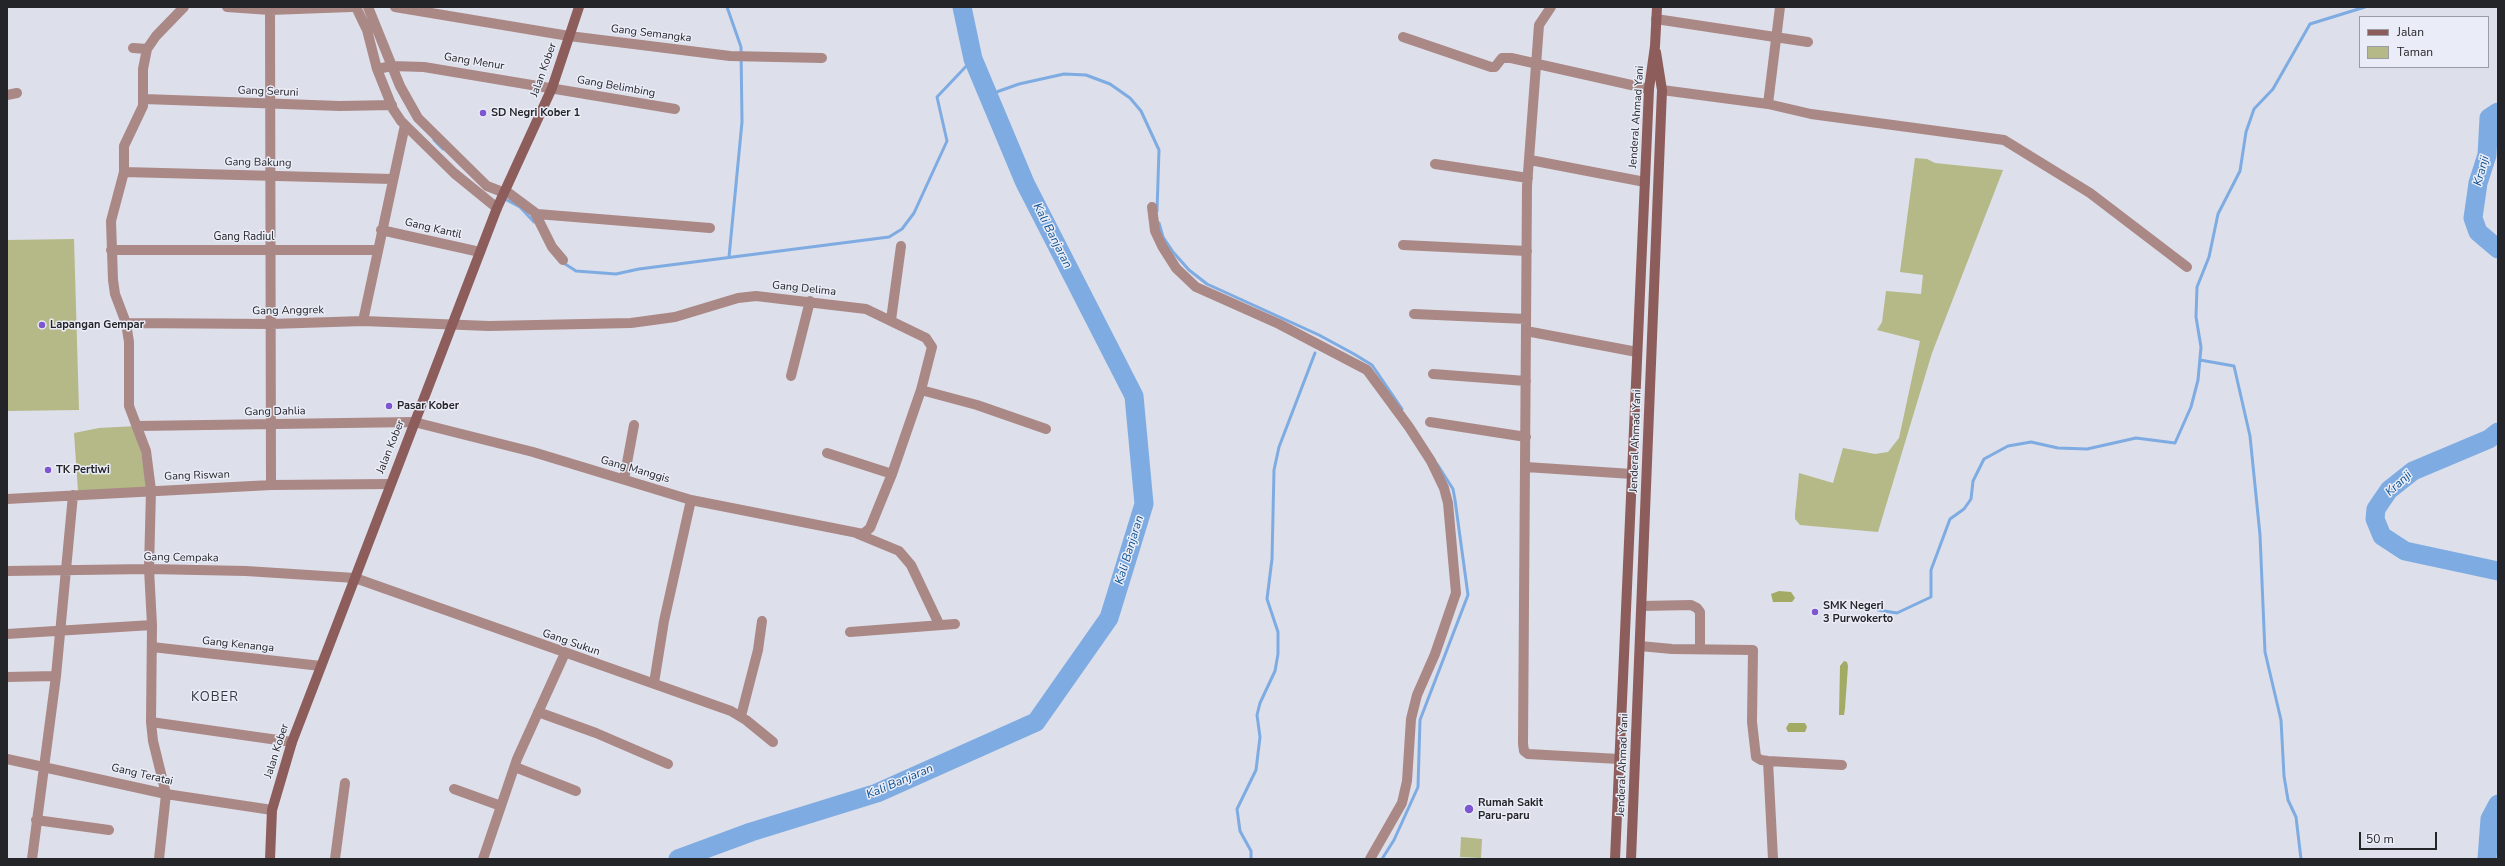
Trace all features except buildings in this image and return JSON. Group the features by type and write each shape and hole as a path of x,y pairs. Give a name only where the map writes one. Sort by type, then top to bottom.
{"main road":[{"name":"Jalan Kober","path":"270,859 272,810 292,742 355,578 389,484 480,252 502,198 552,88 579,7"},
{"path":"1655,46 1657,7"},
{"name":"Jenderal Ahmad Yani","path":"1615,859 1649,89 1655,46"},
{"name":"Jenderal Ahmad Yani","path":"1632,859 1662,90 1655,46"},
{"path":"1627,583 1642,584"},
{"path":"1620,728 1637,729"}],"street":[{"path":"159,859 166,794 151,722 152,625 149,569 151,490 146,451 128,406 127,395 130,357 126,323 115,294 111,250 111,221 124,172 124,146 143,106 143,69 147,49 156,36 184,7"},
{"path":"227,7 351,7"},
{"path":"356,7 386,67 400,86 418,118 476,177 502,198"},
{"path":"368,7 386,67 392,105 405,125 454,173 535,213 710,228"},
{"name":"Gang Semangka","path":"395,7 569,36 730,56 822,58"},
{"path":"1551,7 1539,25 1528,178 1524,751 1528,754 1619,759"},
{"path":"1768,104 1780,7"},
{"path":"270,8 271,485"},
{"path":"1656,19 1777,36 1808,42"},
{"path":"1403,37 1491,67 1495,67 1504,58 1649,89"},
{"path":"133,48 147,49"},
{"name":"Gang Menur","path":"386,67 424,67 552,88"},
{"name":"Gang Belimbing","path":"552,88 675,109"},
{"path":"1662,90 1768,104 1810,114 2004,140 2090,193 2186,267"},
{"name":"Gang Seruni","path":"144,100 340,106 392,105"},
{"path":"363,322 376,250 405,125"},
{"path":"1530,160 1645,182"},
{"path":"1435,164 1528,178"},
{"name":"Gang Bakung","path":"124,172 392,179"},
{"path":"1152,207 1155,231 1162,246 1176,268 1196,287 1279,324 1367,370 1431,461 1448,503 1456,575 1456,593 1453,605 1417,694 1411,719 1407,781 1402,803 1370,859"},
{"path":"535,213 552,247 563,260"},
{"name":"Gang Kantil","path":"381,230 480,252"},
{"path":"1403,245 1527,251"},
{"path":"891,320 901,246"},
{"name":"Gang Radiul","path":"111,250 376,250"},
{"name":"Gang Delima","path":"452,324 631,322 675,316 738,298 756,296 810,301 866,309 926,338 932,347 921,390 892,474 870,528 867,532 855,534"},
{"path":"791,376 810,301"},
{"path":"1414,314 1526,319"},
{"name":"Gang Anggrek","path":"126,323 271,324 363,322 452,324"},
{"path":"1526,331 1637,352"},
{"path":"1432,374 1526,382"},
{"path":"921,390 977,405 1046,429"},
{"name":"Gang Dahlia","path":"137,426 414,422"},
{"name":"Gang Manggis","path":"414,422 485,439 691,500 855,534 899,551 911,565 939,624"},
{"path":"1430,422 1526,437"},
{"path":"624,479 634,424"},
{"path":"827,453 892,474"},
{"path":"1526,467 1632,474"},
{"name":"Gang Riswan","path":"7,499 151,490 271,485 389,484"},
{"path":"32,859 56,676 73,496"},
{"path":"654,682 666,613 691,500"},
{"name":"Gang Cempaka","path":"7,571 149,569 253,571 355,578"},
{"name":"Gang Sukun","path":"355,578 564,653 654,682 741,716 773,742"},
{"path":"1642,606 1691,605 1697,608 1700,612 1700,649"},
{"path":"741,716 758,650 762,621"},
{"path":"850,632 939,624 955,624"},
{"path":"7,634 152,625"},
{"path":"1640,646 1752,650 1752,722 1756,757 1761,760 1768,761 1842,765"},
{"name":"Gang Kenanga","path":"152,647 321,666"},
{"path":"484,859 515,767 564,653"},
{"path":"7,677 56,676"},
{"path":"538,712 596,733 668,764"},
{"path":"151,722 292,742"},
{"name":"Gang Teratai","path":"7,759 166,794 272,810"},
{"path":"1768,761 1773,859"},
{"path":"515,767 576,790"},
{"path":"335,859 345,783"},
{"path":"454,789 501,806"},
{"path":"36,820 109,830"}],"green space":[{"path":"1915,158 1927,159 1935,163 2003,170 1932,353 1878,532 1800,525 1795,519 1799,473 1833,483 1843,448 1875,454 1888,452 1899,438 1920,341 1877,330 1882,322 1886,291 1921,294 1923,275 1900,272"},
{"name":"Lapangan Gempar","path":"74,239 79,410 7,411 7,240"},
{"path":"137,426 147,491 78,491 74,433 99,428"},
{"path":"1779,591 1791,592 1795,598 1792,602 1773,602 1771,594"},
{"path":"1844,661 1847,662 1848,666 1845,708 1844,715 1839,715 1840,666"},
{"path":"1789,723 1805,723 1807,727 1805,732 1788,732 1786,728"},
{"path":"1461,837 1482,839 1481,858 1460,857"}],"waterway":[{"path":"727,7 741,47 742,122 729,257"},
{"name":"Kali Banjaran","path":"678,859 751,832 877,793 1036,722 1109,618 1144,504 1134,396 1025,183 973,59 962,7"},
{"path":"1878,610 1897,613 1931,597 1931,570 1950,519 1964,509 1971,499 1973,481 1984,459 2008,446 2031,442 2058,448 2087,449 2136,438 2175,443 2191,407 2198,380 2201,347 2196,317 2197,287 2209,257 2218,214 2240,171 2246,132 2254,109 2273,89 2310,24 2365,7"},
{"path":"562,262 576,271 616,274 639,269 889,237 902,229 914,213 947,141 937,97 973,59"},
{"path":"988,95 1019,84 1064,74 1086,75 1110,84 1130,98 1141,111 1159,150 1157,211"},
{"name":"Kranji","path":"2498,112 2489,118 2487,155 2478,183 2473,218 2478,232 2498,249"},
{"path":"434,140 443,149"},
{"path":"503,198 520,207 534,222"},
{"path":"1159,223 1163,237 1173,252 1189,270 1207,284 1319,335 1372,365 1402,409"},
{"path":"1251,859 1251,851 1240,831 1237,809 1256,770 1260,737 1257,715 1260,703 1275,671 1278,654 1278,632 1267,599 1272,559 1274,470 1279,447 1315,353"},
{"path":"2200,360 2234,366 2250,436 2260,535 2265,652 2281,720 2284,776 2288,800 2296,817 2301,859"},
{"name":"Kranji","path":"2498,432 2489,439 2413,471 2389,490 2376,509 2375,519 2382,536 2405,551 2498,571"},
{"path":"1382,859 1394,840 1418,787 1420,720 1468,595 1453,489 1437,464"},
{"name":"Kranji","path":"2487,859 2490,819 2498,804"}],"place":[{"name":"SD Negri Kober 1","path":"483,113"},
{"name":"Lapangan Gempar","path":"42,325"},
{"name":"Pasar Kober","path":"389,406"},
{"name":"TK Pertiwi","path":"48,470"},
{"name":"SMK Negeri 3 Purwokerto","path":"1815,612"},
{"name":"Rumah Sakit Paru-paru","path":"1469,809"}],"district":[{"name":"KOBER","path":"215,698"}]}
